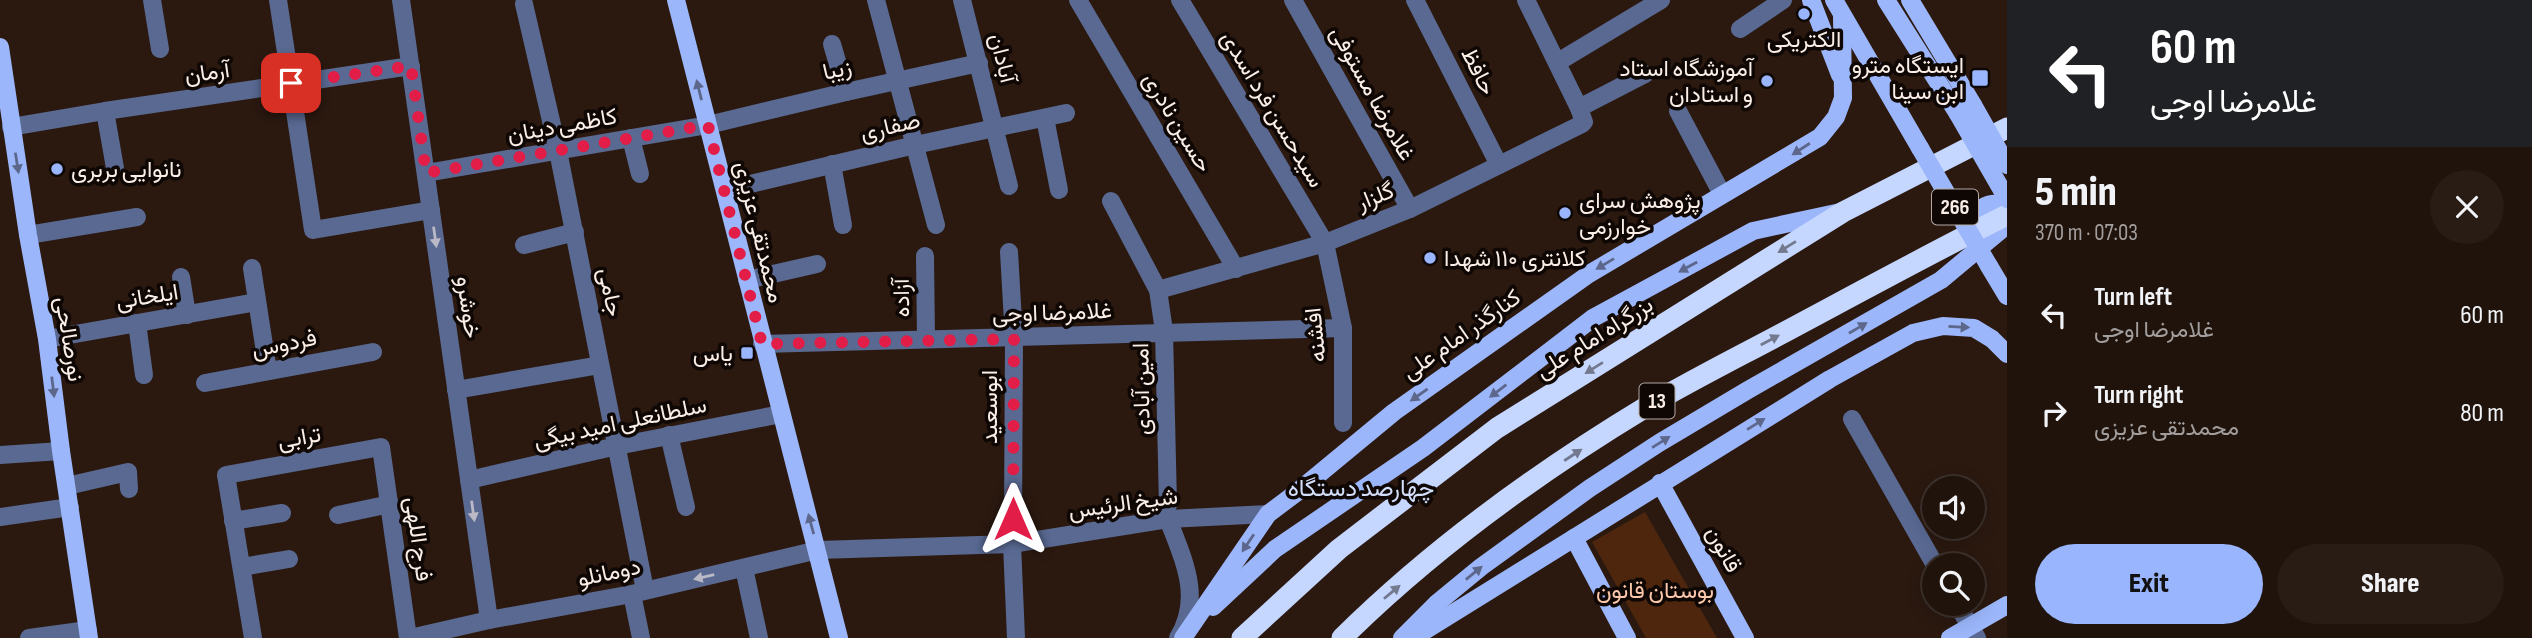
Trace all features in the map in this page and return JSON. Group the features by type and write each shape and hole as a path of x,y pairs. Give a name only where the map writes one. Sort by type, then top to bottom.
{"highway":[{"name":"بزرگراه امام علی","path":"1242,638 1339,549 1497,428 1843,212 2007,128"},
{"name":"13","path":"1342,638 1369,611 1462,533 1518,491 1646,407 2007,215"}],"main road":[{"name":"محمدتقی عزیزی","path":"676,0 839,638"},
{"path":"1811,0 1841,77 1843,98"},
{"name":"266","path":"1886,0 1965,110 2007,199"},
{"path":"1910,0 1965,110 2007,166"},
{"path":"1838,7 1844,49 1843,98"},
{"name":"266","path":"1838,7 2007,296"},
{"name":"نورصالحی","path":"0,53 47,339 89,634"},
{"name":"کنارگذر امام علی","path":"1184,635 1268,514 1394,412 1589,274 1820,137 1836,117 1843,98"},
{"path":"1981,141 2007,118"},
{"path":"1965,225 1980,208 2001,203 2007,206"},
{"path":"1184,635 1275,550 1423,448 1593,318 1753,231 1843,212"},
{"path":"1402,638 1436,604 1481,567 1590,488 1715,410 1941,280 2007,225"},
{"path":"1413,638 1830,379 1913,333 1943,326 1974,328 1992,339 2007,354"},
{"name":"قانون","path":"1660,483 1745,638"},
{"path":"1574,538 1627,638"},
{"path":"1950,638 1974,632 2007,605"}],"street":[{"path":"152,0 160,49"},
{"path":"278,0 313,230 431,211"},
{"name":"خوشرو","path":"401,0 489,620"},
{"path":"876,0 936,225"},
{"name":"آبادان","path":"962,0 1009,186"},
{"name":"حسین نادری","path":"1078,0 1236,269"},
{"name":"سیدحسن فرد اسدی","path":"1180,0 1325,243"},
{"name":"غلامرضا مستوفی","path":"1293,0 1410,209"},
{"name":"حافظ","path":"1415,0 1499,165"},
{"path":"1526,0 1579,108 1645,74"},
{"path":"1558,62 1661,0"},
{"path":"1740,29 1783,0"},
{"name":"جامی","path":"524,4 558,151 617,446 639,592 641,638"},
{"path":"832,44 846,92"},
{"name":"زیبا","path":"708,125 979,63"},
{"name":"آرمان","path":"11,127 411,66"},
{"name":"گلزار","path":"1158,290 1325,243 1410,209 1582,124 1584,122 1579,108"},
{"path":"105,111 115,168"},
{"path":"1678,111 1722,194"},
{"name":"صفاری","path":"725,190 1066,113"},
{"path":"1045,118 1059,190"},
{"name":"کاظمی دینان","path":"426,173 708,125"},
{"path":"631,138 640,174"},
{"path":"832,164 843,225"},
{"name":"امین آبادی","path":"1111,201 1158,290 1164,331 1168,512 1187,568 1191,592 1182,631 1184,635"},
{"path":"28,235 137,217"},
{"path":"524,245 575,232"},
{"name":"افشنه","path":"1325,243 1343,328 1343,423"},
{"name":"ابوسعید","path":"1009,252 1014,339 1013,519"},
{"name":"آزاده","path":"925,256 926,339"},
{"path":"747,280 817,264"},
{"path":"252,268 268,371"},
{"path":"181,277 187,315"},
{"name":"ایلخانی","path":"47,339 256,302"},
{"path":"137,323 144,375"},
{"name":"غلامرضا اوجی","path":"762,344 1343,328"},
{"name":"فردوس","path":"205,383 373,352"},
{"path":"456,390 600,365"},
{"name":"سلطانعلی امید بیگی","path":"469,480 669,435 781,414"},
{"path":"1852,419 1929,553"},
{"path":"669,435 685,507"},
{"name":"ترابی","path":"233,521 226,475 381,447"},
{"name":"فرج اللهی","path":"381,447 409,638"},
{"path":"0,455 61,451"},
{"path":"67,486 128,472 129,489"},
{"path":"338,515 390,504"},
{"path":"0,517 70,507"},
{"name":"شیخ الرئیس","path":"818,550 1012,544 1168,512 1268,514"},
{"path":"253,638 233,521 282,513"},
{"path":"1012,544 1016,638"},
{"name":"دومانلو","path":"409,638 449,634 489,620 639,592 818,550"},
{"path":"242,567 289,559"},
{"path":"744,568 759,638"},
{"path":"1964,616 1974,632"},
{"path":"29,638 89,634"}],"green space":[{"name":"بوستان قانون","path":"1645,512 1717,638 1646,638 1592,542"}],"place":[{"name":"الکتریکی","path":"1804,14"},
{"name":"ایستگاه مترو ابن سینا","path":"1980,78"},
{"name":"آموزشگاه استاد و استادان","path":"1767,81"},
{"name":"نانوایی بربری","path":"57,169"},
{"name":"پژوهش سرای خوارزمی","path":"1565,213"},
{"name":"کلانتری ۱۱۰ شهدا","path":"1430,258"},
{"name":"یاس","path":"747,353"}],"district":[{"name":"چهارصد دستگاه","path":"1361,488"}],"route":[{"path":"291,83 411,66 426,173 708,125 762,344 1014,339 1013,519"}]}
